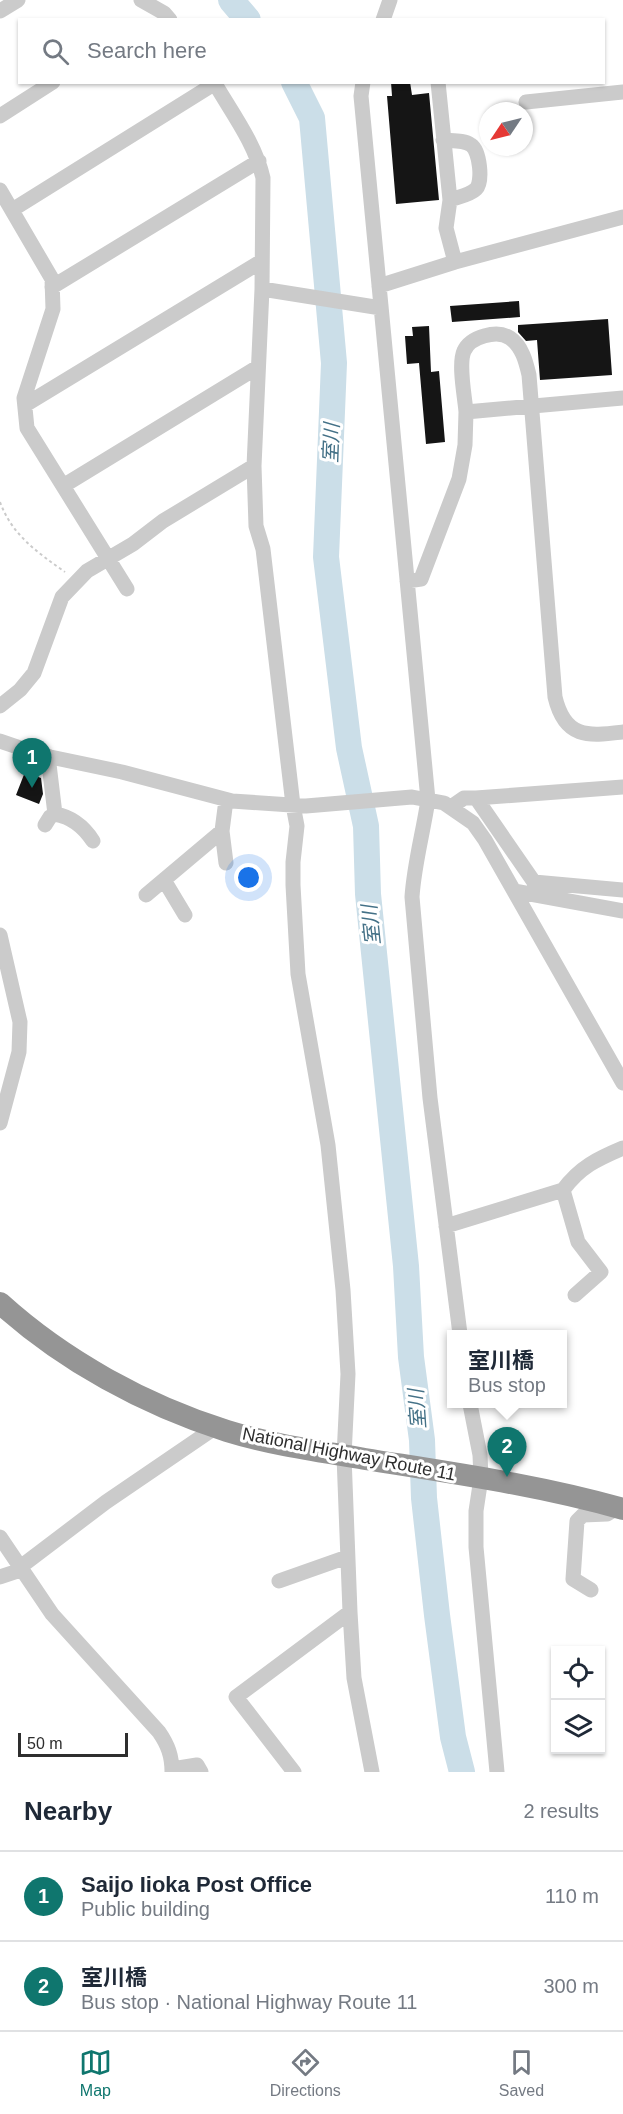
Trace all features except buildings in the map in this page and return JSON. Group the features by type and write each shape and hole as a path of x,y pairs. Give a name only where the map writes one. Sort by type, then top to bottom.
{"highway":[{"name":"National Highway Route 11","path":"0,1303 51,1343 89,1368 154,1403 216,1427 282,1444 578,1496 620,1508"}],"street":[{"path":"0,12 18,0"},
{"path":"141,0 163,17"},
{"path":"384,18 390,0"},
{"path":"0,116 50,84"},
{"path":"12,210 212,84"},
{"path":"215,84 259,161 263,178 262,289 254,466 256,526 263,549 299,806 293,862 298,974 328,1145 343,1290 348,1374 346,1615 343,1653 361,1772"},
{"path":"363,84 361,96 407,581 422,839 412,897 430,1098 459,1330"},
{"path":"438,84 450,200 446,228 455,262"},
{"path":"526,102 623,92"},
{"path":"443,140 471,145 478,155 480,182 478,186 468,194 450,200"},
{"path":"52,287 259,161"},
{"path":"0,190 52,279 53,309 24,398 27,428 127,589"},
{"path":"379,286 455,262 623,217"},
{"path":"25,405 262,261"},
{"path":"262,289 381,308"},
{"path":"407,581 421,579 459,479 465,445 463,352 471,341 479,337 501,335 508,337 516,344 525,358 529,375 555,697 558,709 570,727 579,733 591,735 623,732"},
{"path":"63,486 258,367"},
{"path":"466,412 623,398"},
{"path":"0,706 20,690 34,673 62,597 87,571 133,544 163,521 254,466"},
{"path":"0,741 13,747 48,756 122,772 226,800 251,804 299,806 420,799 444,803 452,807 473,822 623,1083"},
{"path":"48,756 50,819 83,826 93,841"},
{"path":"452,807 464,798 623,787"},
{"path":"476,798 534,882 623,890"},
{"path":"226,800 222,831 226,863"},
{"path":"146,895 222,831"},
{"path":"164,880 185,915"},
{"path":"514,891 623,911"},
{"path":"0,935 20,1022 20,1052 0,1123"},
{"path":"446,1226 563,1190 574,1176 596,1159 623,1148"},
{"path":"563,1190 578,1242 601,1272 574,1295"},
{"path":"471,1408 480,1455 476,1477 476,1547 497,1772"},
{"path":"0,1577 20,1569 106,1502 216,1427"},
{"path":"591,1590 573,1579 577,1521 583,1515 608,1514 620,1508"},
{"path":"0,1537 52,1614 168,1744 172,1756 172,1771 197,1765 201,1772"},
{"path":"279,1581 347,1557"},
{"path":"294,1772 236,1696 346,1615"},
{"path":"346,1615 354,1678 372,1772"}],"path":[{"path":"0,502 17,534 31,548 77,581"}],"waterway":[{"name":"室川","path":"231,0 246,18"},
{"name":"室川","path":"295,84 312,118 334,363 326,557 349,748 366,826 368,894 406,1266 411,1357 422,1440 424,1498 453,1737 462,1772"}],"place":[{"name":"Saijo Iioka Post Office","path":"32,788"},
{"name":"室川橋","path":"507,1477"}]}
